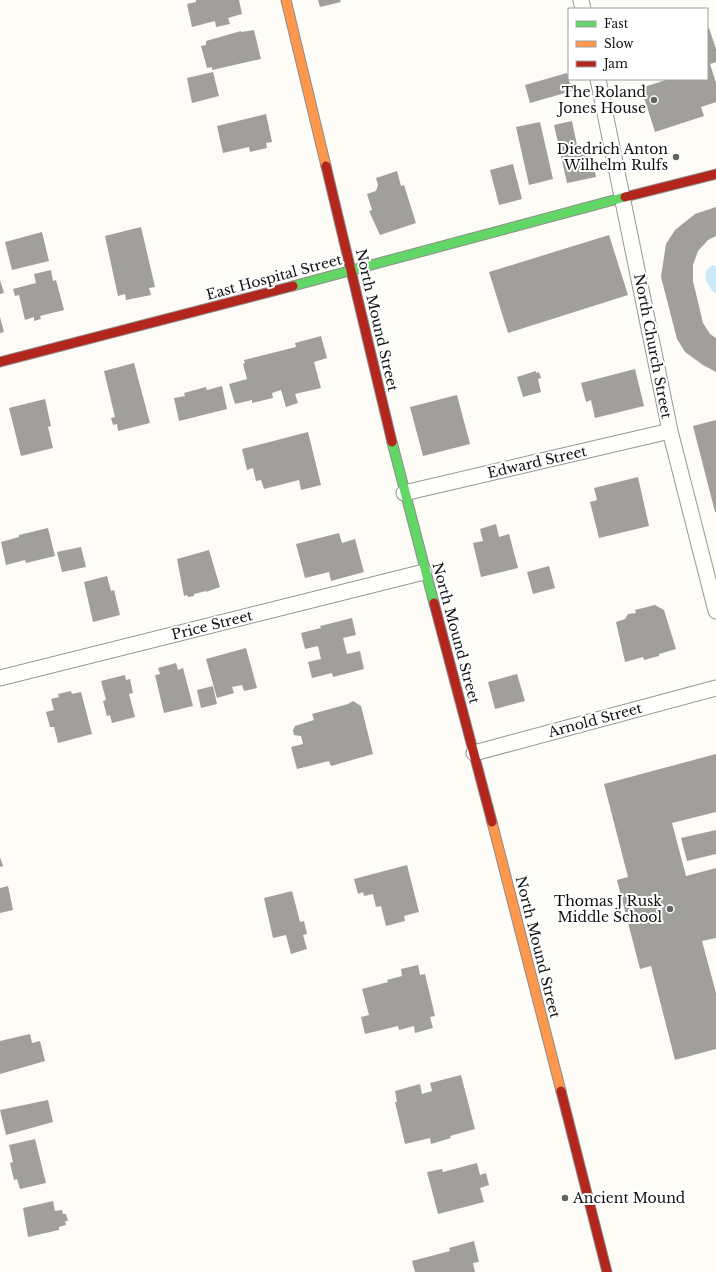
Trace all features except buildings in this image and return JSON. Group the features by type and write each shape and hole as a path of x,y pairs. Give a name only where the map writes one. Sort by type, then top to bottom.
{"street":[{"name":"North Mound Street","path":"286,0 404,493 424,572 474,753 607,1272"},
{"name":"North Church Street","path":"598,80 670,431 716,610"},
{"name":"East Hospital Street","path":"0,362 351,271 623,197 716,174"},
{"name":"Edward Street","path":"404,493 670,431"},
{"name":"Price Street","path":"0,678 424,572"},
{"name":"Arnold Street","path":"474,753 716,688"}],"water":[{"path":"713,265 716,267 716,294 707,283 705,275 706,271"}],"traffic: fast":[{"path":"293,286 625,197"},
{"path":"392,442 434,603"}],"traffic: slow":[{"path":"286,0 326,166"},
{"path":"492,822 561,1091"}],"traffic: jam":[{"path":"326,166 392,442"},
{"path":"625,197 716,174"},
{"path":"0,362 293,286"},
{"path":"434,603 492,822"},
{"path":"561,1091 607,1272"}],"place":[{"name":"The Roland Jones House","path":"654,100"},
{"name":"Diedrich Anton Wilhelm Rulfs","path":"676,157"},
{"name":"Thomas J Rusk Middle School","path":"670,909"},
{"name":"Ancient Mound","path":"565,1198"}]}
